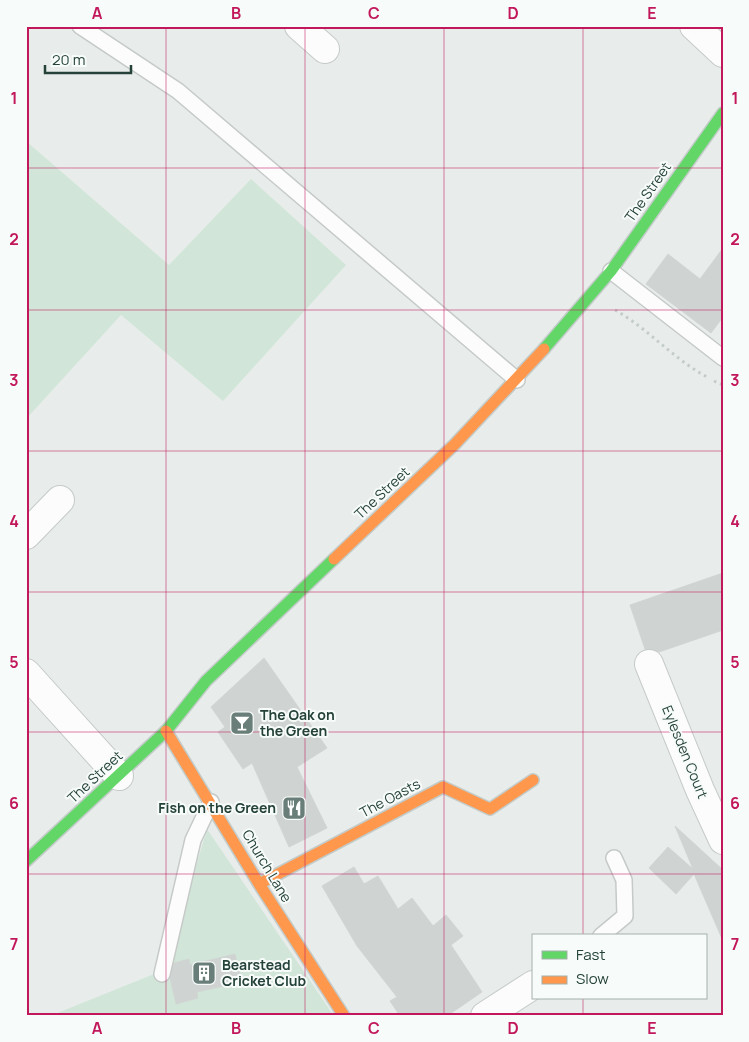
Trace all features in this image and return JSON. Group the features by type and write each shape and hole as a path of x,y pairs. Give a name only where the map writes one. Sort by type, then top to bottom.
{"street":[{"path":"298,26 325,49"},
{"path":"694,26 723,53"},
{"name":"The Street","path":"26,861 120,776 166,731 206,681 455,444 517,380 611,271 723,113"},
{"path":"26,536 60,500"},
{"name":"Eylesden Court","path":"649,664 700,790 723,840"},
{"path":"26,673 120,776"},
{"name":"Church Lane","path":"166,731 211,802 259,884 344,1016"},
{"name":"The Oasts","path":"259,884 443,787 490,809 533,780"},
{"path":"485,1016 532,986"}],"lane":[{"path":"80,26 178,91 517,380"},
{"path":"611,271 723,358"},
{"path":"162,974 193,840 211,802"},
{"path":"602,934 625,916 624,880 614,858"}],"path":[{"path":"592,294 628,318 688,367 723,385"}],"green space":[{"path":"26,141 169,265 251,179 346,265 223,401 121,315 26,419"},
{"path":"207,829 334,1016 50,1016 154,974 162,974 167,964"}],"building":[{"path":"723,248 723,317 711,333 646,284 668,254 700,279"},
{"path":"723,573 723,630 659,652 645,649 630,605"},
{"path":"264,658 327,748 297,767 327,828 289,847 252,763 243,769 218,732 225,727 211,707"},
{"path":"675,826 723,870 723,941 694,874 676,894 649,868 668,847 693,869"},
{"path":"354,867 364,884 378,876 398,909 412,898 433,926 446,915 463,936 451,945 482,992 447,1016 400,1016 390,1001 397,997 357,946 322,886"},
{"name":"Bearstead Cricket Club","path":"235,954 242,982 197,992 198,998 176,1004 170,978 174,963 189,959 190,965"}],"traffic: fast":[{"path":"544,349 611,271 723,113"},
{"path":"26,861 166,731 206,681 334,559"}],"traffic: slow":[{"path":"334,559 455,444 544,349"},
{"path":"166,731 259,884 344,1016"},
{"path":"259,884 443,787 490,809 533,780"}],"place":[{"name":"The Oak on the Green","path":"242,723"},
{"name":"Fish on the Green","path":"294,808"},
{"name":"Bearstead Cricket Club","path":"204,973"}]}
